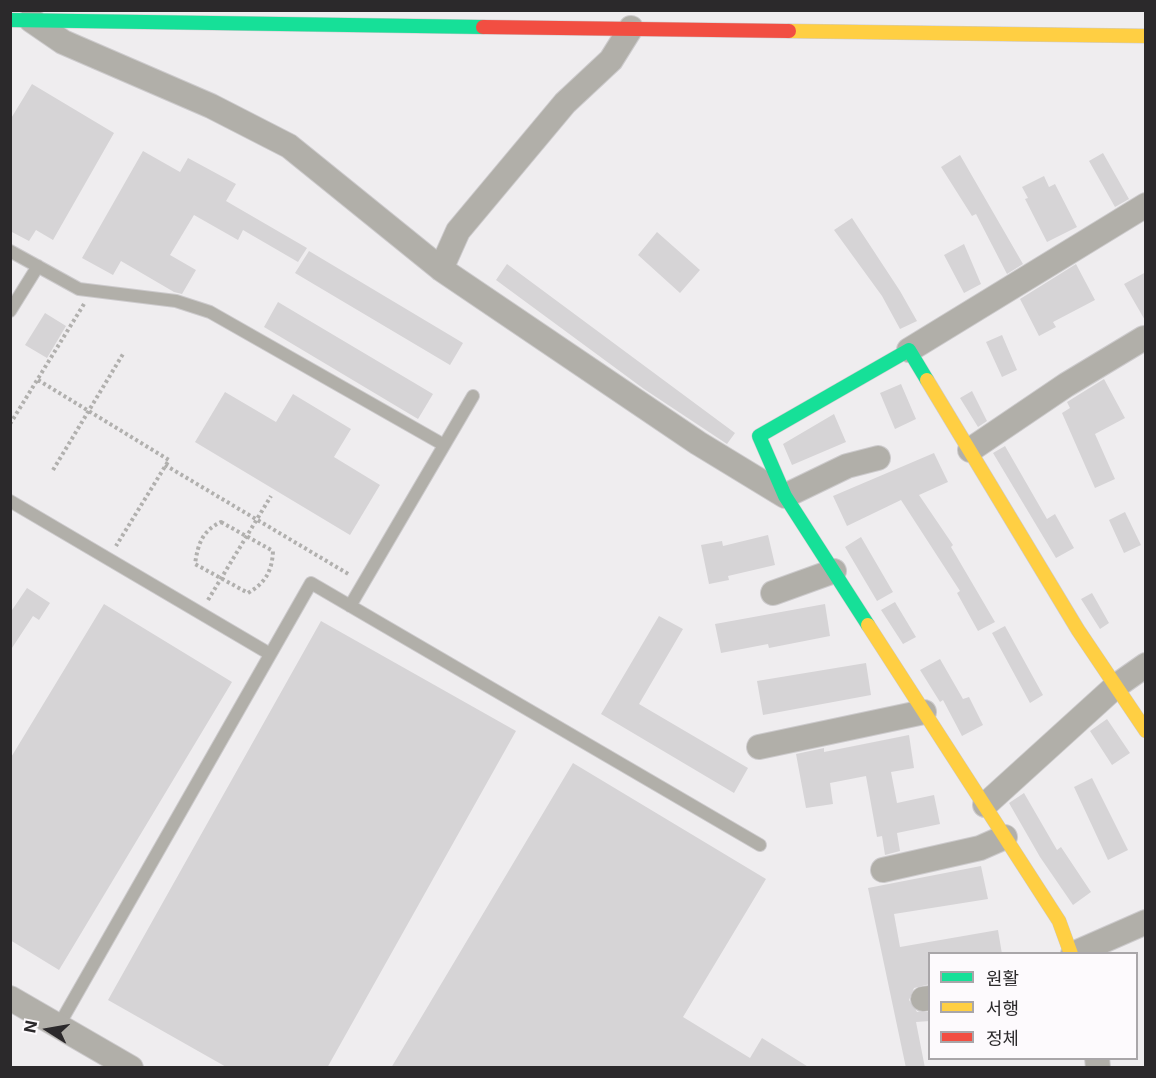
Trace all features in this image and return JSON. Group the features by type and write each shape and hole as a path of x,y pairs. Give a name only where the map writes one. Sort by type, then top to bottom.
{"street":[{"path":"21,20 1146,36"},
{"path":"21,20 63,42 212,106 289,146 441,270 698,443 785,496"},
{"path":"441,270 458,231 465,222 565,103 611,60 631,28"},
{"path":"1071,952 1059,921 785,496 759,436 909,350 1146,204"},
{"path":"970,450 1065,385 1144,338 1146,340"},
{"path":"909,350 1078,630 1146,731"},
{"path":"785,496 847,466 878,458"},
{"path":"773,593 834,571"},
{"path":"985,805 1116,686 1146,665"},
{"path":"759,747 924,712"},
{"path":"883,870 980,848 1005,837"},
{"path":"1077,952 1146,922"},
{"path":"10,998 131,1068"}],"lane":[{"path":"10,251 79,289 176,301 202,309 444,445"},
{"path":"10,311 38,266"},
{"path":"350,606 473,396"},
{"path":"10,501 270,654"},
{"path":"59,1025 311,583 760,845"}],"path":[{"path":"10,424 92,292"},
{"path":"53,470 123,354"},
{"path":"38,380 169,460 108,560"},
{"path":"165,465 364,583"},
{"path":"199,613 271,496"},
{"path":"220,522 273,551 272,567 261,586 248,593 220,579 195,564 197,547 207,528 220,522"}],"building":[{"path":"32,84 114,133 53,240 36,230 29,241 10,231 10,120"},
{"path":"143,151 180,172 188,158 236,184 226,201 307,248 298,262 243,230 238,240 194,215 170,255 196,270 182,294 174,292 121,261 113,275 82,258"},
{"path":"1103,153 1129,199 1115,207 1089,161"},
{"path":"960,155 1023,264 1007,274 976,214 972,216 941,167"},
{"path":"1044,176 1049,187 1055,184 1077,227 1047,242 1025,199 1028,198 1022,187"},
{"path":"852,218 917,321 900,329 882,296 834,230"},
{"path":"657,232 700,270 680,293 638,255"},
{"path":"964,244 981,284 964,293 944,255"},
{"path":"309,251 463,343 450,365 295,273"},
{"path":"507,264 735,433 727,444 644,389 496,280"},
{"path":"1076,264 1095,300 1053,322 1056,327 1039,336 1020,299"},
{"path":"1146,272 1146,322 1124,284"},
{"path":"278,302 433,394 418,419 264,327"},
{"path":"45,313 66,326 47,358 25,345"},
{"path":"1002,335 1017,370 1002,377 986,342"},
{"path":"1104,379 1125,418 1095,434 1115,479 1095,488 1062,413 1070,408 1067,402"},
{"path":"901,384 916,419 895,429 880,393"},
{"path":"972,391 987,421 978,427 960,398"},
{"path":"225,392 276,422 293,394 351,429 334,457 380,485 350,535 195,442"},
{"path":"834,414 846,442 792,465 783,444"},
{"path":"1005,446 1047,519 1055,514 1074,548 1056,558 993,453"},
{"path":"934,453 948,482 919,495 953,545 951,547 995,622 978,631 957,593 960,591 901,500 847,526 833,496"},
{"path":"1125,512 1141,545 1124,553 1109,520"},
{"path":"768,535 775,565 728,576 729,580 709,584 701,545 722,541 723,546"},
{"path":"861,537 893,592 877,601 845,547"},
{"path":"27,588 50,603 39,620 33,616 10,651 10,613"},
{"path":"1092,593 1109,623 1100,629 1081,599"},
{"path":"895,602 916,637 903,644 881,610"},
{"path":"104,604 232,682 59,970 10,940 10,759"},
{"path":"825,604 830,636 769,648 768,644 721,653 715,624"},
{"path":"659,616 683,629 639,704 748,768 734,793 601,714"},
{"path":"321,621 516,731 327,1068 228,1068 108,1000"},
{"path":"1005,626 1043,695 1030,703 992,633"},
{"path":"940,659 963,699 969,697 983,725 962,736 943,700 940,702 920,670"},
{"path":"866,663 871,695 763,715 757,681"},
{"path":"1107,719 1130,753 1112,765 1090,731"},
{"path":"909,735 914,768 891,772 897,803 934,795 940,824 897,833 900,851 885,855 882,836 877,837 866,776 830,783 833,804 806,808 796,754 824,748 824,752"},
{"path":"573,763 766,879 683,1017 750,1058 762,1038 810,1068 391,1068"},
{"path":"1092,778 1128,850 1108,860 1074,787"},
{"path":"1024,793 1057,850 1061,847 1091,892 1073,905 1040,857 1009,803"},
{"path":"981,866 988,899 894,914 900,947 998,930 1002,952 928,952 928,984 914,988 909,1000 917,1012 928,1012 928,1021 916,1022 925,1068 906,1068 868,888"}],"traffic: fast":[{"path":"10,20 483,27"},
{"path":"868,625 785,496 759,436 909,350 927,380"}],"traffic: slow":[{"path":"789,31 1146,36"},
{"path":"927,380 1078,630 1146,731"},
{"path":"868,625 1059,921 1070,952"}],"traffic: jam":[{"path":"483,27 789,31"}]}
